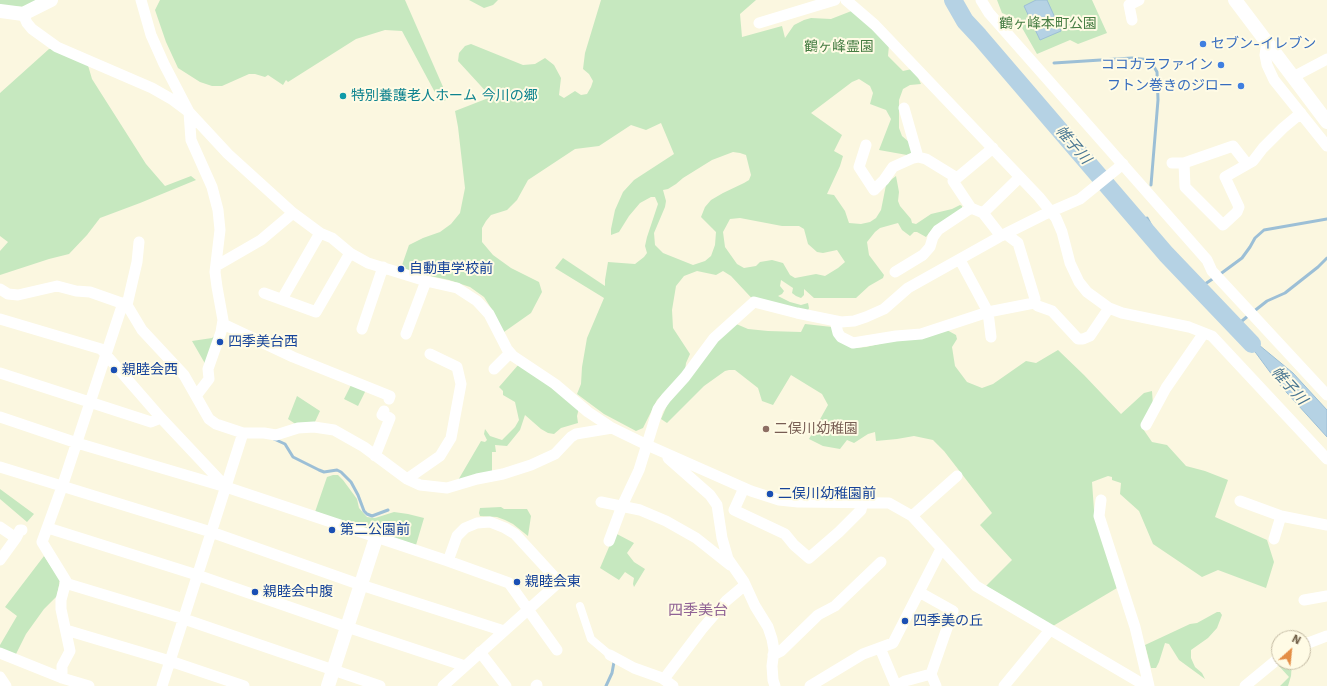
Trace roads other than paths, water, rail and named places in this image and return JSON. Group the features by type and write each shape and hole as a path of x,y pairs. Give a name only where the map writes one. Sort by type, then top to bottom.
{"street":[{"path":"0,11 13,14 23,14 51,0"},
{"path":"141,0 152,35 164,64 189,112 191,140 212,187 218,210 220,230 216,266 217,287 223,324 208,369 209,379 196,396"},
{"path":"759,23 836,0"},
{"path":"846,0 875,25 993,148 1056,218 1062,232 1070,263 1079,282 1087,292 1109,308 1122,313 1189,327 1212,336 1327,459"},
{"path":"981,0 989,13 1120,166 1207,260 1212,271 1327,395"},
{"path":"1132,20 1129,5 1138,0"},
{"path":"1235,0 1327,122"},
{"path":"23,14 27,23 32,29 57,47 152,88 173,100 189,112 228,154 293,213 320,233 332,238 350,253 368,263 426,281 457,288 477,300 489,314 510,353 555,384 588,412 612,428 744,488 779,500 798,502 889,503 912,516 976,586 1146,686"},
{"path":"1267,41 1265,55 1267,65 1274,80 1327,146"},
{"path":"1293,77 1327,59"},
{"path":"904,108 918,157"},
{"path":"1184,163 1185,187 1223,225 1237,212 1239,208 1225,177 1253,161 1263,148 1283,128 1301,113"},
{"path":"866,145 859,167 874,190 884,180 893,167 918,157 926,159 957,178"},
{"path":"1172,163 1184,163 1233,146 1247,164"},
{"path":"993,148 953,181 971,208 983,213 1004,235 1018,244 1035,299 1034,303"},
{"path":"609,541 622,506 639,470 658,409 685,377 714,338 754,302 835,321 854,321 884,310 908,288 1004,235 1080,199 1120,166"},
{"path":"983,213 1020,177"},
{"path":"895,272 923,255 930,247 933,237 938,230 971,208"},
{"path":"216,266 261,240 293,213"},
{"path":"282,299 320,233"},
{"path":"62,678 62,666 70,650 61,609 61,600 66,581 42,542 77,443 106,354 125,304 137,262 139,242"},
{"path":"264,293 316,312 350,253"},
{"path":"960,260 988,312 991,337"},
{"path":"362,329 383,267"},
{"path":"406,334 426,281"},
{"path":"0,289 8,294 18,295 56,286 76,291 90,292 125,304 142,330 184,375 209,418 216,424 244,433 264,433 276,435 298,428 314,427 334,430 346,436 407,479 420,485 447,488 477,479 504,474 531,465 555,454 571,437 576,434 612,428"},
{"path":"835,321 838,333 841,337 852,343 896,336 921,334 988,312 1034,303 1038,306 1052,310 1078,339 1083,339 1090,336 1109,308"},
{"path":"0,319 101,349 226,487"},
{"path":"223,324 293,357 390,396 389,399"},
{"path":"1146,425 1166,388 1204,332"},
{"path":"494,369 510,353"},
{"path":"407,479 440,456 451,438 461,384 457,367 430,354"},
{"path":"0,373 151,422 162,418"},
{"path":"375,456 390,418 382,415 384,411"},
{"path":"0,417 77,443 226,487 510,583 557,650"},
{"path":"162,686 197,574 244,433"},
{"path":"658,450 710,495 717,505 722,538 728,559 745,585 755,606 768,627 772,639 772,666 775,686"},
{"path":"0,467 211,532 361,585 504,631"},
{"path":"912,516 957,476"},
{"path":"744,488 734,510 785,534 794,545 809,558 839,532 861,510 863,502"},
{"path":"1101,500 1098,516 1135,627 1149,686"},
{"path":"1240,501 1281,516 1327,525"},
{"path":"601,502 640,510 666,521 696,538 732,566"},
{"path":"1274,539 1281,516"},
{"path":"443,686 559,582 515,534 490,522 477,523 465,528 458,536 448,561"},
{"path":"0,527 19,534 0,560"},
{"path":"44,534 197,574 347,627 465,666"},
{"path":"328,686 376,538"},
{"path":"810,686 863,654 893,642 941,549"},
{"path":"773,655 781,651 818,615 835,606 881,562"},
{"path":"65,583 184,619 380,686"},
{"path":"580,606 591,639 610,654 634,668 668,683 702,629 726,601 745,585"},
{"path":"919,592 953,611 931,674 936,686"},
{"path":"1304,600 1327,596"},
{"path":"66,630 170,661 244,686"},
{"path":"1004,686 1050,630"},
{"path":"1311,641 1327,636"},
{"path":"880,648 896,686 905,681 931,674"},
{"path":"480,652 506,686"},
{"path":"0,653 62,678 89,686"},
{"path":"1244,686 1271,664"},
{"path":"0,677 6,686"}],"water":[{"path":"1036,0 1047,0 1061,31 1040,40 1024,6"},
{"path":"1236,326 1293,373 1327,410 1327,437 1278,383"}],"waterway":[{"name":"帷子川","path":"953,0 965,21 1166,254 1252,344"},
{"name":"帷子川","path":"979,36 1001,54"},
{"name":"帷子川","path":"1054,63 1132,58 1150,60 1157,72 1158,100 1151,185"},
{"name":"帷子川","path":"1147,218 1166,254"},
{"name":"帷子川","path":"1219,275 1242,258 1255,238 1264,230 1327,219"},
{"name":"帷子川","path":"1253,312 1267,301 1285,293 1327,258"},
{"name":"帷子川","path":"1199,288 1214,278"},
{"name":"帷子川","path":"1236,326 1249,315"},
{"path":"274,439 285,444 293,457 319,470 324,472 337,470 341,472 351,482 364,511 367,514 372,516 388,510"},
{"path":"606,686 612,673 614,662"}],"place":[{"name":"セブン-イレブン","path":"1203,44"},
{"name":"ココカラファイン","path":"1221,65"},
{"name":"フトン巻きのジロー","path":"1241,86"},
{"name":"特別養護老人ホーム 今川の郷","path":"343,96"},
{"name":"自動車学校前","path":"401,269"},
{"name":"四季美台西","path":"220,342"},
{"name":"親睦会西","path":"114,370"},
{"name":"二俣川幼稚園","path":"766,429"},
{"name":"二俣川幼稚園前","path":"770,494"},
{"name":"第二公園前","path":"332,530"},
{"name":"親睦会東","path":"517,582"},
{"name":"親睦会中腹","path":"255,592"},
{"name":"四季美の丘","path":"905,621"}],"district":[{"name":"四季美台","path":"698,611"}],"park label":[{"name":"鶴ヶ峰本町公園","path":"1048,24"},
{"name":"鶴ヶ峰霊園","path":"839,47"}]}
